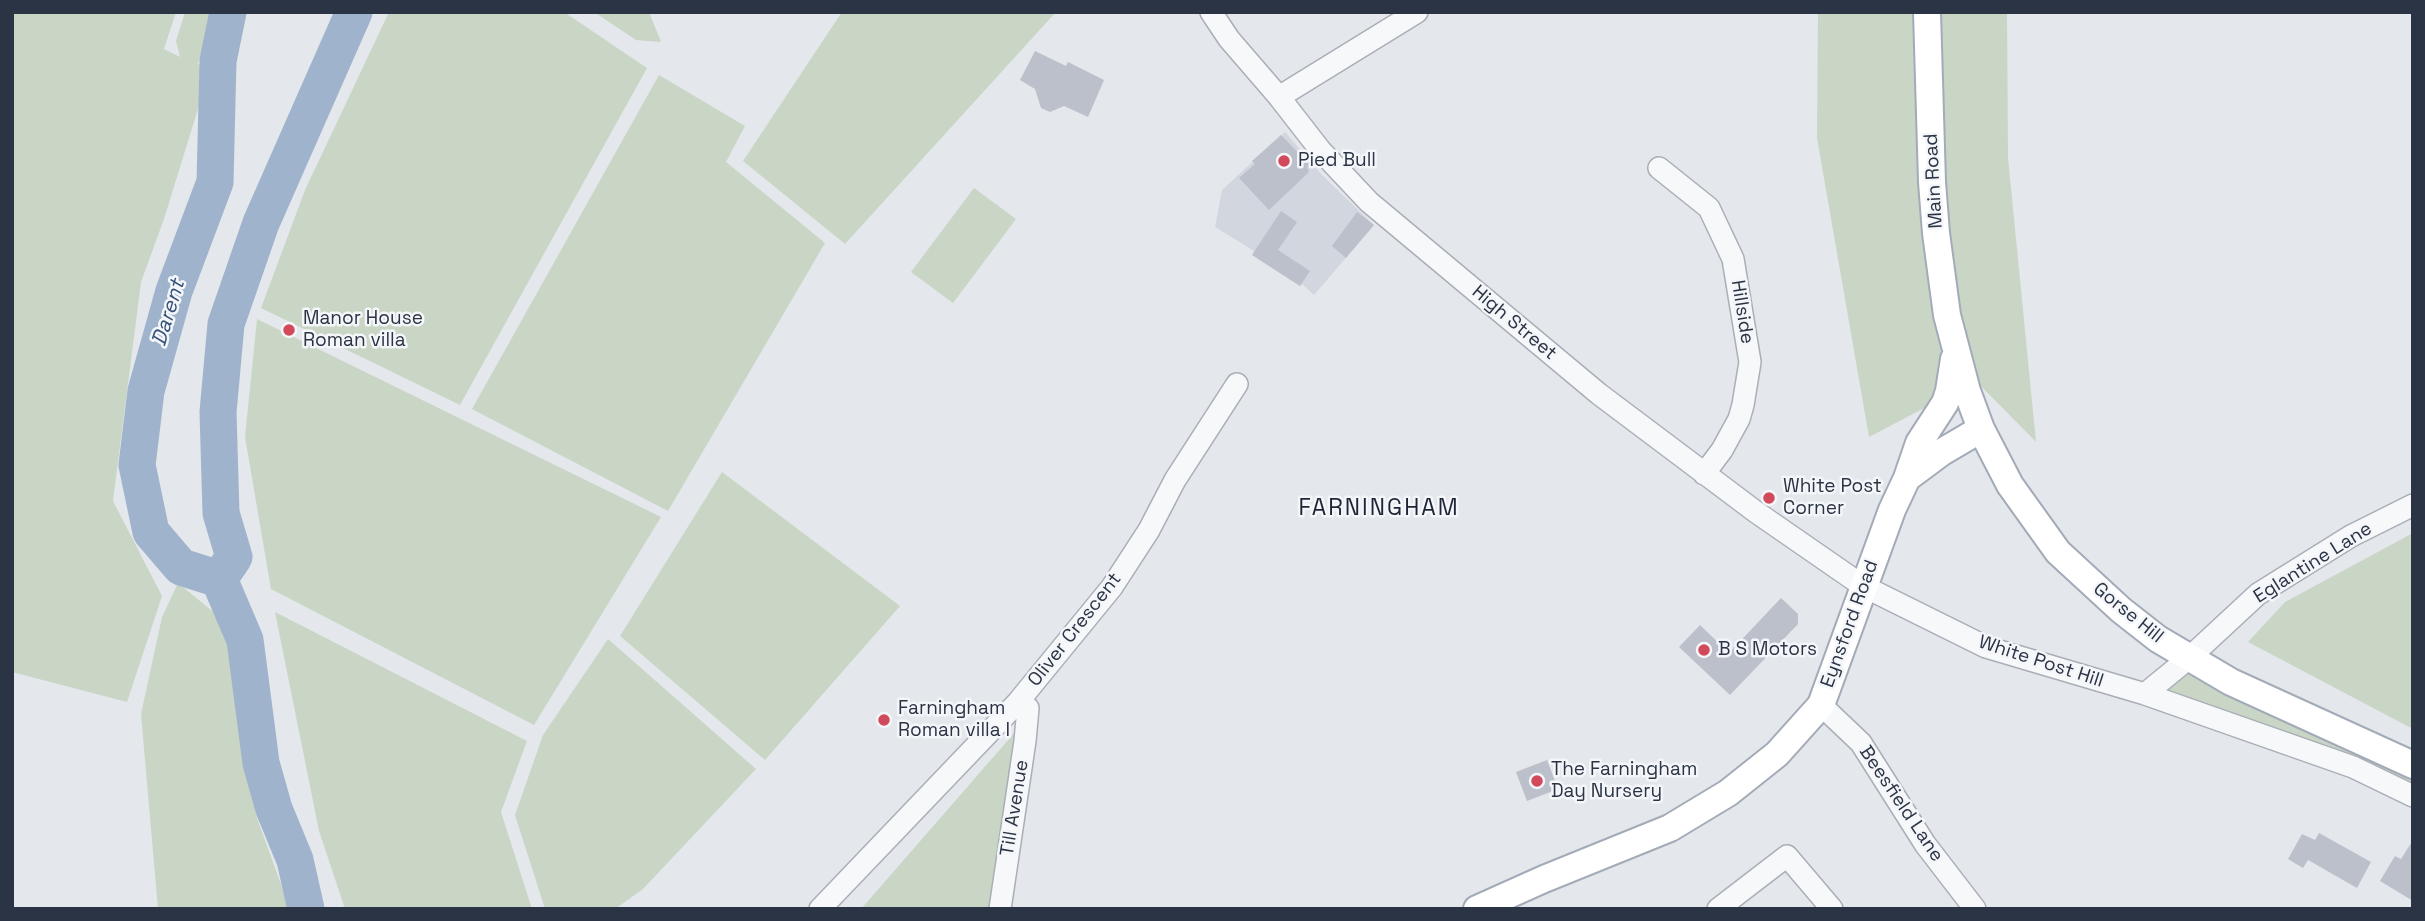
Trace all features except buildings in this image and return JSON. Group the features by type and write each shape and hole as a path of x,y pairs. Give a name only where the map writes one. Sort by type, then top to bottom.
{"main road":[{"name":"Main Road","path":"1927,12 1936,233 1942,285 1955,348"},
{"name":"Gorse Hill","path":"1955,348 1981,429 2010,485 2058,551 2121,610 2158,639 2265,699 2413,765"},
{"name":"Eynsford Road","path":"1477,909 1670,828 1728,793 1777,754 1821,705 1919,443 1945,403 1951,382 1955,348"},
{"name":"Eynsford Road","path":"1907,478 1941,452 1981,429"}],"street":[{"name":"High Street","path":"1211,12 1229,39 1335,168 1369,202 1599,394 1704,474 1864,586"},
{"path":"1279,97 1417,12"},
{"name":"Hillside","path":"1659,168 1709,208 1733,259 1750,362 1739,419 1722,450 1704,474"},
{"name":"Oliver Crescent","path":"820,909 1018,702 1112,587 1149,530 1175,480 1237,384"},
{"name":"Eglantine Lane","path":"2189,658 2258,594 2351,536 2413,505"},
{"name":"White Post Hill","path":"1864,586 1986,647 2145,694 2353,768 2413,796"},
{"path":"2145,694 2189,658"},
{"name":"Beesfield Lane","path":"1821,705 1861,743 1925,844 1975,909"},
{"name":"Till Avenue","path":"1000,909 1028,708"},
{"path":"1718,909 1787,856 1832,909"}],"shaded area":[{"path":"1285,132 1322,175 1374,225 1314,295 1302,284 1300,286 1252,255 1254,251 1215,227 1222,190"}],"green space":[{"path":"12,12 176,12 164,49 180,57 176,41 185,12 212,12 198,64 210,70 164,219 141,282 113,501 162,596 127,702 12,672"},
{"path":"389,12 564,12 647,68 460,405 261,308 305,190"},
{"path":"594,12 649,12 661,42 636,40"},
{"path":"842,12 1056,12 845,244 743,161"},
{"path":"1818,12 2007,12 2008,158 2036,442 1976,381 1869,437 1817,138"},
{"path":"659,75 745,126 726,162 825,243 668,511 472,409"},
{"path":"974,188 1016,219 953,303 911,272"},
{"path":"257,319 661,517 534,725 271,589 245,437"},
{"path":"722,472 900,606 765,760 620,636"},
{"path":"2413,533 2413,729 2248,642 2285,602"},
{"path":"178,583 222,619 257,818 290,909 158,909 141,714 162,617"},
{"path":"275,612 527,741 501,812 532,909 345,909 319,831"},
{"path":"608,639 756,769 643,889 615,909 545,909 515,815 543,735"},
{"path":"2180,657 2413,772 2413,794 2146,695"},
{"path":"1023,723 1002,909 861,909"}],"waterway":[{"name":"Darent","path":"228,12 218,61 215,182 174,291 146,391 137,465 151,532 181,567 219,579 245,640 261,763 274,809 295,860 306,909"},
{"name":"Darent","path":"219,579 234,557 221,513 218,412 226,324 261,223 354,12"}],"place":[{"name":"Pied Bull","path":"1284,161"},
{"name":"Manor House Roman villa","path":"289,330"},
{"name":"White Post Corner","path":"1769,498"},
{"name":"B S Motors","path":"1704,650"},
{"name":"Farningham Roman villa I","path":"884,720"},
{"name":"The Farningham Day Nursery","path":"1537,781"}],"district":[{"name":"FARNINGHAM","path":"1379,509"}]}
